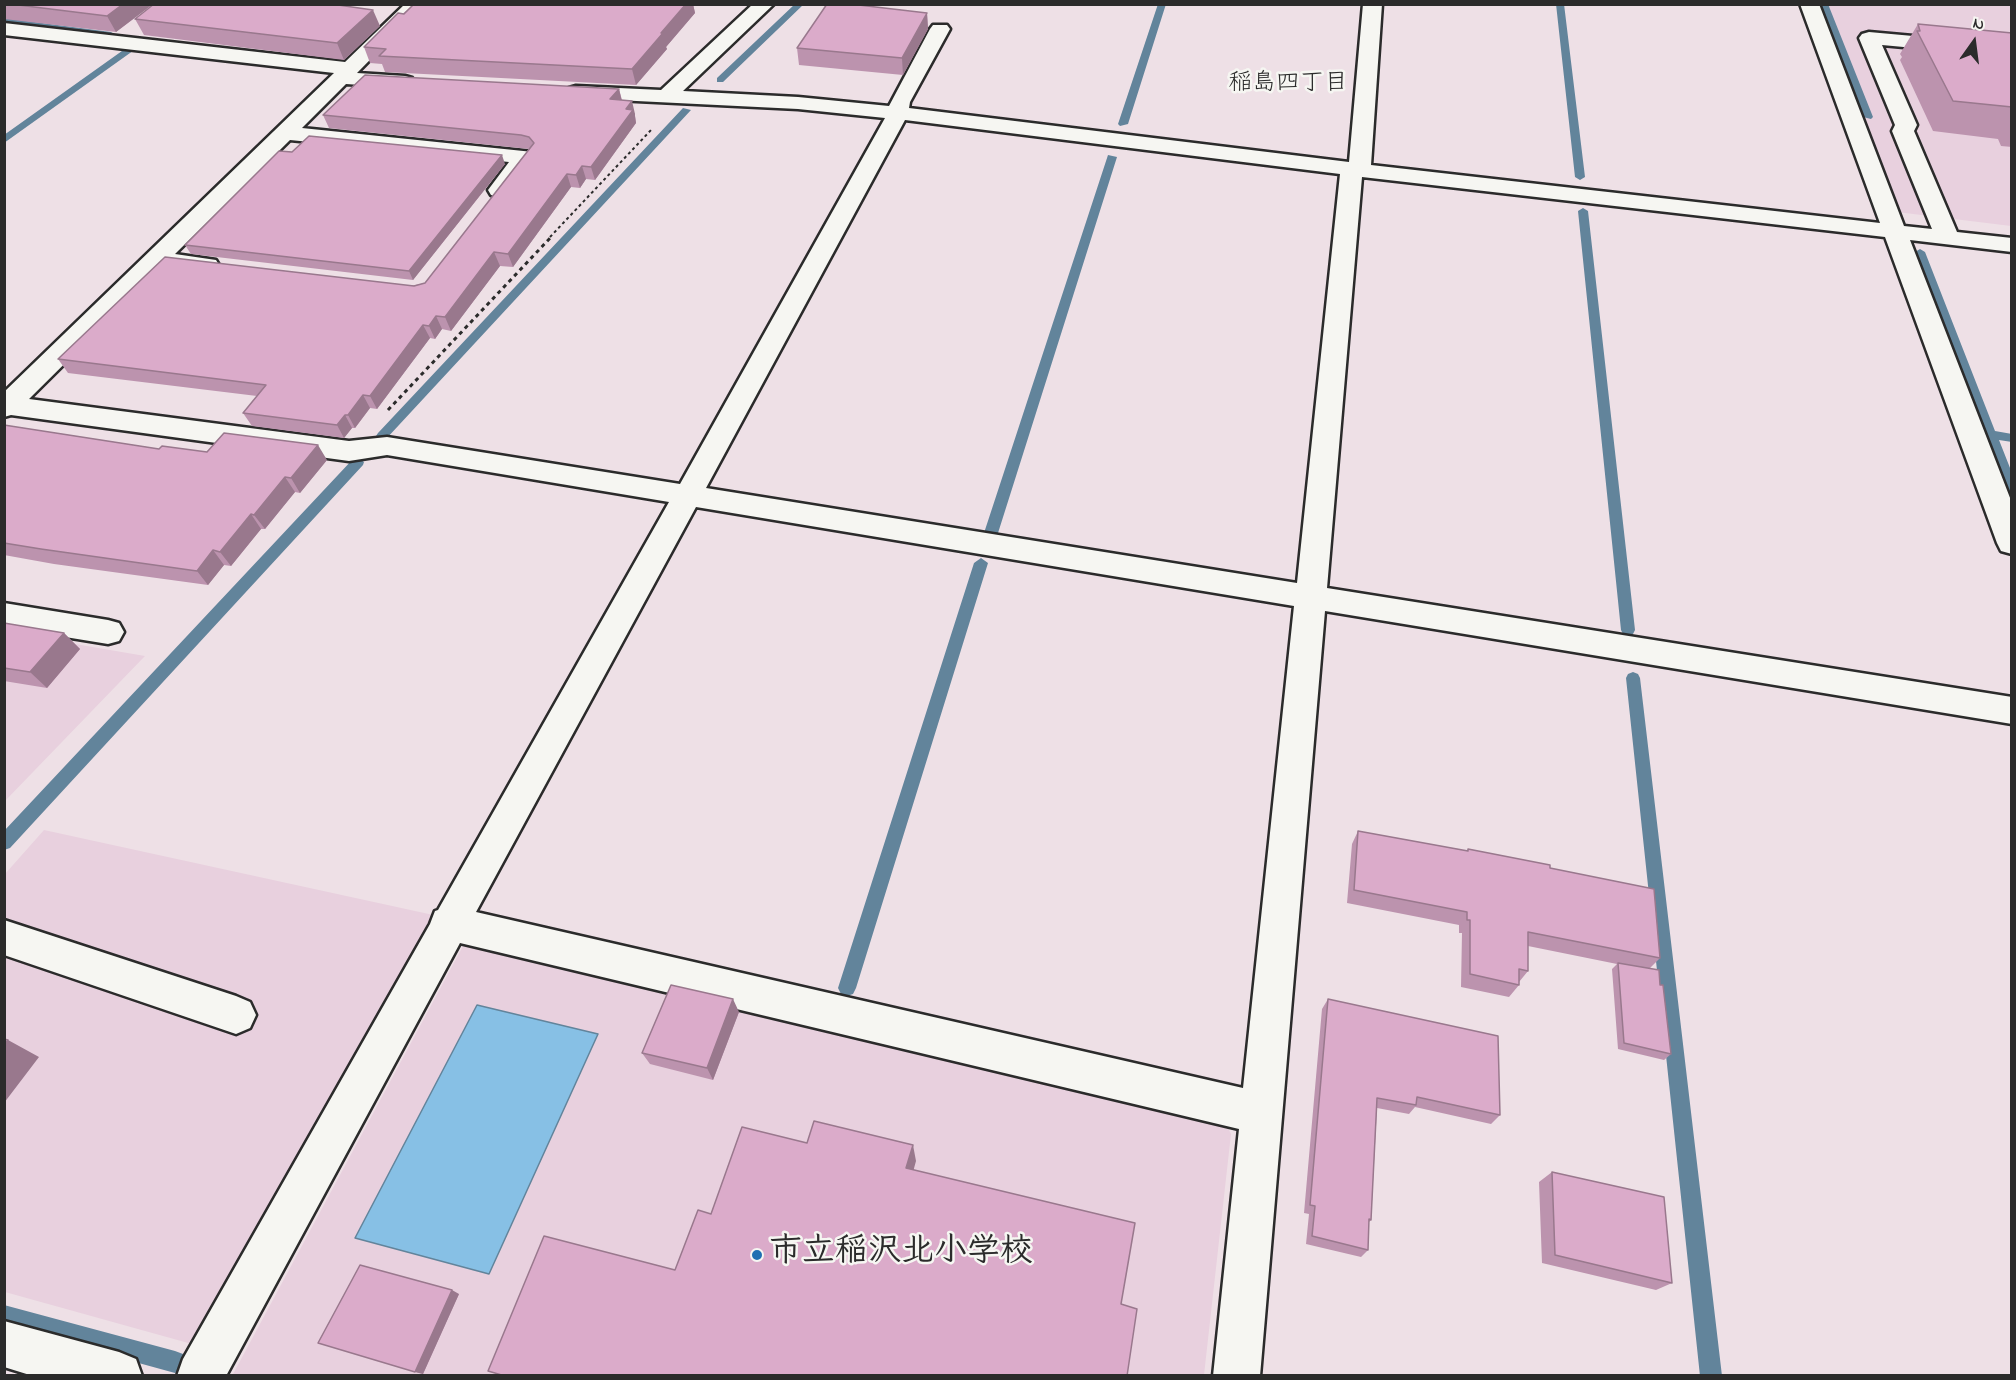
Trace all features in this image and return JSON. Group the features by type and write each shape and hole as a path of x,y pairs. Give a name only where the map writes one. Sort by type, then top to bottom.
{"street":[{"path":"6,406 416,4"},
{"path":"673,97 765,4"},
{"path":"1236,1376 1311,597 1373,4"},
{"path":"1809,4 2012,543"},
{"path":"118,42 144,23"},
{"path":"4,29 118,42 344,74 430,83"},
{"path":"200,1376 448,923 689,496 898,113 900,102 940,29"},
{"path":"1947,238 1903,131 1906,125 1869,38 2012,51"},
{"path":"559,91 798,103 898,113 1355,169 2012,245"},
{"path":"285,133 525,157 483,210"},
{"path":"156,259 225,267"},
{"path":"6,406 349,451 387,446 2012,711"},
{"path":"4,615 108,632"},
{"path":"448,923 1261,1113"},
{"path":"4,937 236,1015"},
{"path":"4,1344 119,1376"}],"path":[{"path":"349,451 673,97"}],"shaded area":[{"path":"1827,5 2011,5 2011,226 1897,212 1862,116 1871,117"},
{"path":"5,632 145,656 5,801"},
{"path":"44,830 438,916 199,1346 5,1292 5,874"},
{"name":"市立稲沢北小学校","path":"477,943 1221,1114 1231,1134 1204,1375 232,1376 463,946"}],"water":[{"path":"477,1005 598,1034 489,1274 355,1238"}],"building":[{"path":"10,4 123,4 107,16"},
{"path":"154,4 331,4 373,10 337,43 135,19"},
{"path":"414,4 686,4 632,69 379,56 386,49 364,47 398,13 404,14"},
{"path":"827,4 850,4 927,13 902,58 797,48"},
{"path":"1918,24 2012,33 2012,107 1953,101 1917,31 1920,31"},
{"path":"365,75 619,89 610,99 632,101 626,109 633,110 591,167 582,166 576,175 567,174 508,254 494,252 445,317 436,316 429,326 423,325 370,396 363,395 337,425 243,413 266,385 58,359 165,257 414,286 425,283 534,143 529,137 521,135 323,115"},
{"path":"309,136 502,155 409,271 185,245 279,151 292,152"},
{"path":"4,425 159,449 162,446 207,452 224,433 318,445 291,478 285,477 254,515 251,514 220,552 213,550 197,571 4,543"},
{"path":"4,623 64,633 30,672 4,668"},
{"path":"1358,831 1550,865 1550,868 1654,889 1660,958 1528,932 1528,971 1519,969 1519,985 1470,974 1470,920 1467,920 1467,912 1354,890"},
{"path":"1618,963 1659,970 1660,985 1663,985 1671,1054 1624,1043"},
{"path":"671,985 733,999 707,1068 642,1053"},
{"path":"1328,999 1498,1036 1500,1115 1417,1097 1416,1105 1377,1098 1368,1250 1312,1236 1315,1206 1310,1205"},
{"path":"814,1121 913,1145 906,1168 1135,1223 1121,1304 1137,1309 1127,1376 505,1376 488,1371 544,1236 675,1270 698,1210 711,1214 742,1127 807,1143"},
{"path":"1552,1172 1664,1197 1672,1283 1555,1255"},
{"path":"360,1265 452,1290 415,1372 318,1343"}],"waterway":[{"path":"720,80 800,4"},
{"path":"1123,124 1162,4"},
{"path":"1560,4 1580,177"},
{"path":"1824,4 1868,117"},
{"path":"4,21 111,35"},
{"path":"4,140 132,48"},
{"path":"382,436 686,110"},
{"path":"991,533 1112,157"},
{"path":"1583,211 1628,630"},
{"path":"1920,252 1990,435"},
{"path":"1990,435 2012,438"},
{"path":"1990,435 2012,491"},
{"path":"4,843 358,462"},
{"path":"847,988 981,563"},
{"path":"1633,678 1711,1376"},
{"path":"4,1315 175,1362"}],"place":[{"name":"市立稲沢北小学校","path":"757,1255"}],"district":[{"name":"稲島四丁目","path":"1288,85"}]}
